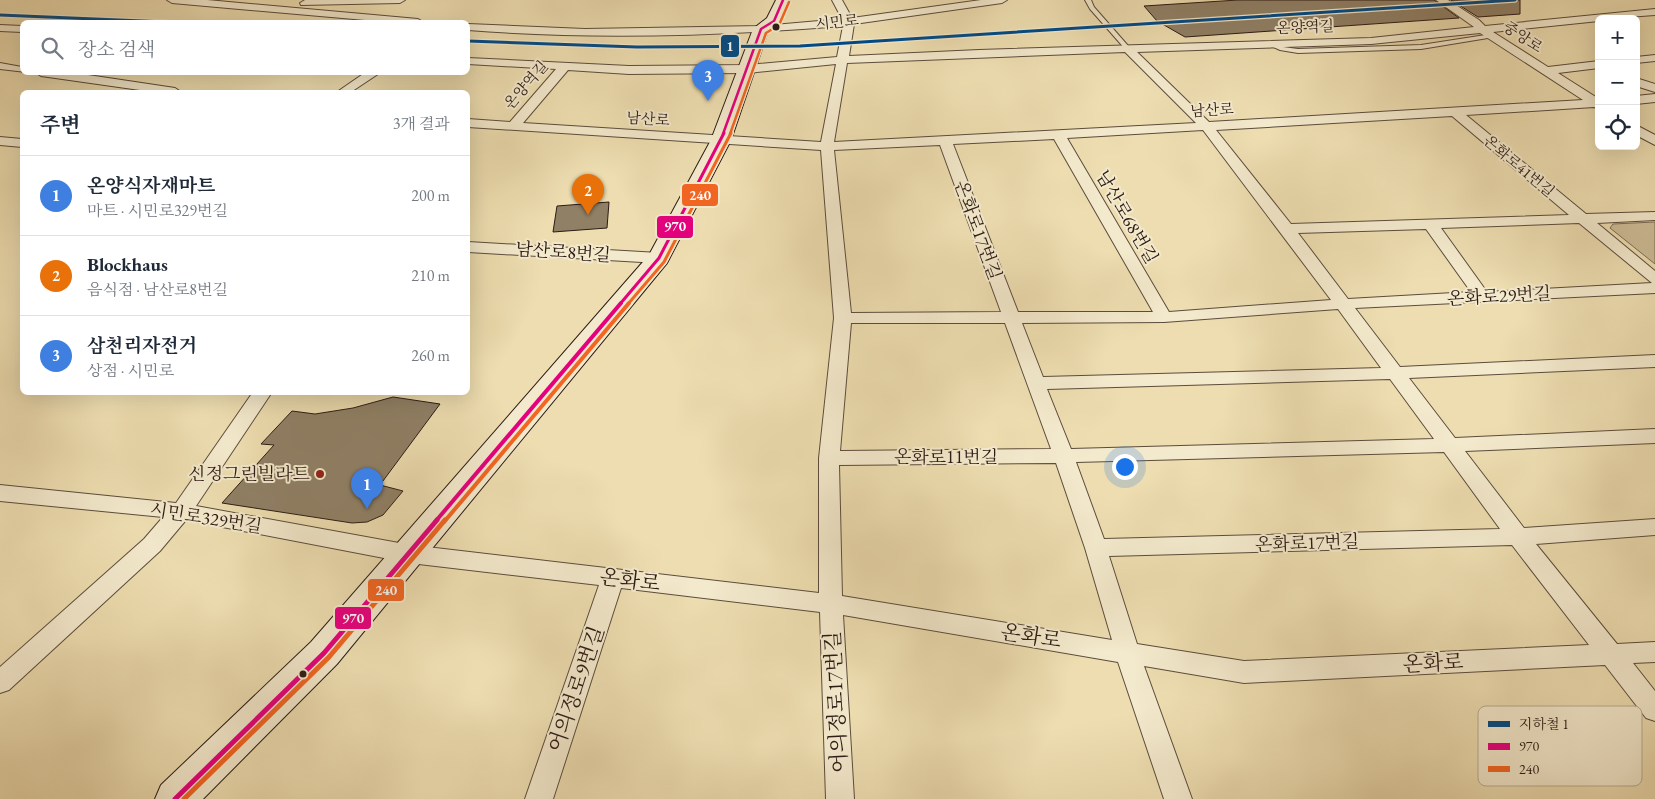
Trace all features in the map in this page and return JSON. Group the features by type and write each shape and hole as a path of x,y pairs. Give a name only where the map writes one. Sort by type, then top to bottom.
{"main road":[{"path":"189,792 324,653 410,554 659,258 720,140 748,69 763,13 774,21 784,0"}],"street":[{"path":"172,0 394,20"},
{"path":"285,11 299,1 400,0"},
{"path":"831,604 829,458 843,318 827,146 849,22 836,0"},
{"name":"시민로","path":"763,13 849,22 1002,0"},
{"name":"중앙로","path":"1441,0 1475,22 1487,33 1595,102"},
{"name":"온양역길","path":"470,61 629,70 748,69 843,60 979,53 1381,40 1487,33 1655,12"},
{"path":"470,27 586,32 763,13"},
{"path":"0,28 20,29"},
{"path":"1128,48 1207,126 1396,373 1518,537 1655,710"},
{"path":"1640,60 1655,58"},
{"name":"중앙로","path":"1546,72 1595,65"},
{"path":"0,66 20,70"},
{"path":"1585,66 1595,69"},
{"name":"온양역길","path":"513,126 564,67"},
{"path":"61,75 160,90"},
{"path":"346,90 370,75"},
{"path":"146,88 160,80"},
{"path":"1640,83 1655,88"},
{"path":"1640,100 1655,98"},
{"name":"남산로","path":"470,122 827,146 1058,135 1595,104"},
{"name":"온화로41번길","path":"1454,112 1655,279"},
{"path":"1640,132 1655,142"},
{"name":"남산로68번길","path":"1058,135 1164,317"},
{"path":"0,141 20,143"},
{"name":"온화로17번길","path":"945,141 1010,319 1064,457 1096,548 1127,652 1178,799"},
{"path":"1287,229 1655,216"},
{"path":"1430,224 1482,296"},
{"name":"남산로8번길","path":"470,247 659,258"},
{"name":"온화로29번길","path":"1343,304 1655,288"},
{"path":"843,318 1010,319 1164,317 1343,304"},
{"path":"1035,383 1396,373 1655,361"},
{"path":"0,682 152,546 180,511 261,395"},
{"path":"1064,457 1450,446 1655,436"},
{"name":"온화로11번길","path":"829,458 1064,457"},
{"name":"시민로329번길","path":"0,493 180,511 410,554"},
{"path":"1518,537 1655,527"},
{"name":"온화로17번길","path":"1096,548 1518,537"},
{"name":"온화로","path":"410,554 831,604 1244,672 1655,652"},
{"name":"어의정로9번길","path":"540,799 613,578"},
{"name":"어의정로17번길","path":"831,604 840,799"}],"lane":[{"path":"1088,0 1092,8 1128,48"}],"shaded area":[{"path":"1655,222 1655,264 1610,228 1613,224"}],"building":[{"path":"1238,0 1434,0 1459,18 1185,37 1157,21 1144,6"},
{"path":"1451,0 1520,0 1520,14 1478,17"},
{"path":"609,202 607,228 553,232 557,206"},
{"path":"393,397 440,404 380,485 403,491 383,515 367,522 352,523 222,503 274,445 261,444 292,411 315,414 353,408"}],"metro line":[{"name":"1","path":"470,41 637,47 800,46 1515,0"},
{"name":"1","path":"0,15 119,20"}],"transit line":[{"name":"970","path":"175,799 324,653 659,258 721,140 761,29 774,21 783,0"},
{"name":"240","path":"184,799 329,657 664,262 727,143 766,33 779,25 789,2"}],"place":[{"name":"삼천리자전거","path":"708,101"},
{"name":"Blockhaus","path":"588,215"},
{"name":"신정그린빌라트","path":"320,474"},
{"name":"온양식자재마트","path":"367,509"}]}
